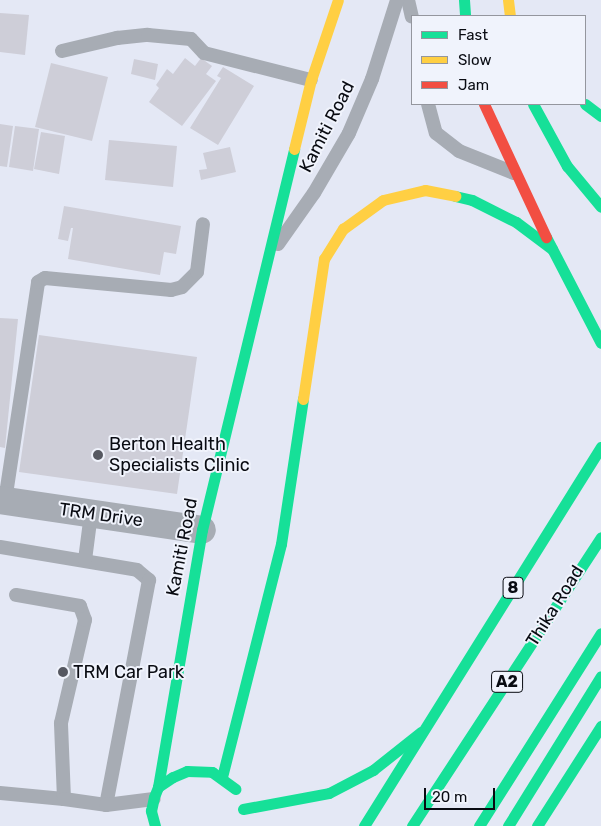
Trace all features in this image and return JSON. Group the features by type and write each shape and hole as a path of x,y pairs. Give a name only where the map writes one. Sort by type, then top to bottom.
{"main road":[{"name":"Kamiti Road","path":"154,799 202,530 311,80 338,0"},
{"path":"464,0 465,15"},
{"path":"508,0 510,15"},
{"path":"484,105 515,174 601,343"},
{"path":"533,105 567,166 601,207"},
{"path":"586,105 601,116"},
{"path":"222,777 281,544 324,259 343,229 383,200 425,190 472,200 516,222 552,249"},
{"name":"8","path":"364,826 601,447"},
{"name":"Thika Road","path":"412,826 601,537"},
{"path":"479,826 601,633"},
{"path":"508,826 601,676"},
{"path":"536,826 571,769 601,726"},
{"path":"147,826 154,799 187,771 200,770 222,777 236,790 243,814 311,798 345,786 373,770 425,728"},
{"path":"552,756 571,769"},
{"path":"154,799 155,826"}],"street":[{"name":"TRM Drive","path":"3,500 202,530"}],"lane":[{"name":"Kamiti Road","path":"268,259 314,193 349,133 372,79 397,0"},
{"path":"408,0 411,15"},
{"path":"62,51 140,36 191,39 204,53 311,80"},
{"path":"428,105 436,133 459,151 515,174"},
{"path":"3,500 38,282 45,278 171,290 182,287 197,272 203,224"},
{"path":"85,560 91,514"},
{"path":"0,547 137,570 149,580 106,805"},
{"path":"16,595 80,606 85,620 61,722 64,799"},
{"path":"0,793 106,805 154,799"}],"building":[{"path":"0,13 29,15 25,55 0,52"},
{"path":"185,58 195,66 201,58 212,66 206,74 216,81 182,126 149,102 159,88 156,85 167,69 173,74"},
{"path":"134,59 158,64 155,80 131,74"},
{"path":"51,63 108,77 92,141 35,127"},
{"path":"223,67 254,86 218,145 190,128 221,78 217,76"},
{"path":"0,124 13,126 7,167 0,166"},
{"path":"15,126 39,129 33,171 9,167"},
{"path":"41,132 65,136 59,174 34,169"},
{"path":"109,140 177,146 173,187 105,180"},
{"path":"230,147 236,172 201,180 199,170 207,169 203,153"},
{"path":"64,206 181,226 176,254 164,252 160,275 68,259 73,228 71,228 68,241 58,239"},
{"path":"0,318 18,319 5,448 0,447"},
{"path":"39,335 197,357 177,494 19,472"}],"traffic: fast":[{"path":"464,0 465,15"},
{"path":"534,105 567,166 601,207"},
{"path":"586,105 601,116"},
{"path":"158,787 202,530 294,149"},
{"path":"455,196 472,200 516,222 552,249"},
{"path":"546,237 601,343"},
{"path":"222,777 281,544 303,399"},
{"path":"364,826 601,447"},
{"path":"412,826 601,537"},
{"path":"479,826 601,633"},
{"path":"508,826 601,676"},
{"path":"537,826 601,726"},
{"path":"243,809 329,793 373,770 421,732"},
{"path":"155,826 151,811 154,797 158,787 173,777 187,771 212,772 235,789"}],"traffic: slow":[{"path":"294,149 311,80 338,0"},
{"path":"508,0 510,15"},
{"path":"303,399 324,259 343,229 383,200 425,190 455,196"}],"traffic: jam":[{"path":"484,105 546,237"}],"place":[{"name":"Berton Health Specialists Clinic","path":"98,455"},
{"name":"TRM Car Park","path":"63,672"}]}
